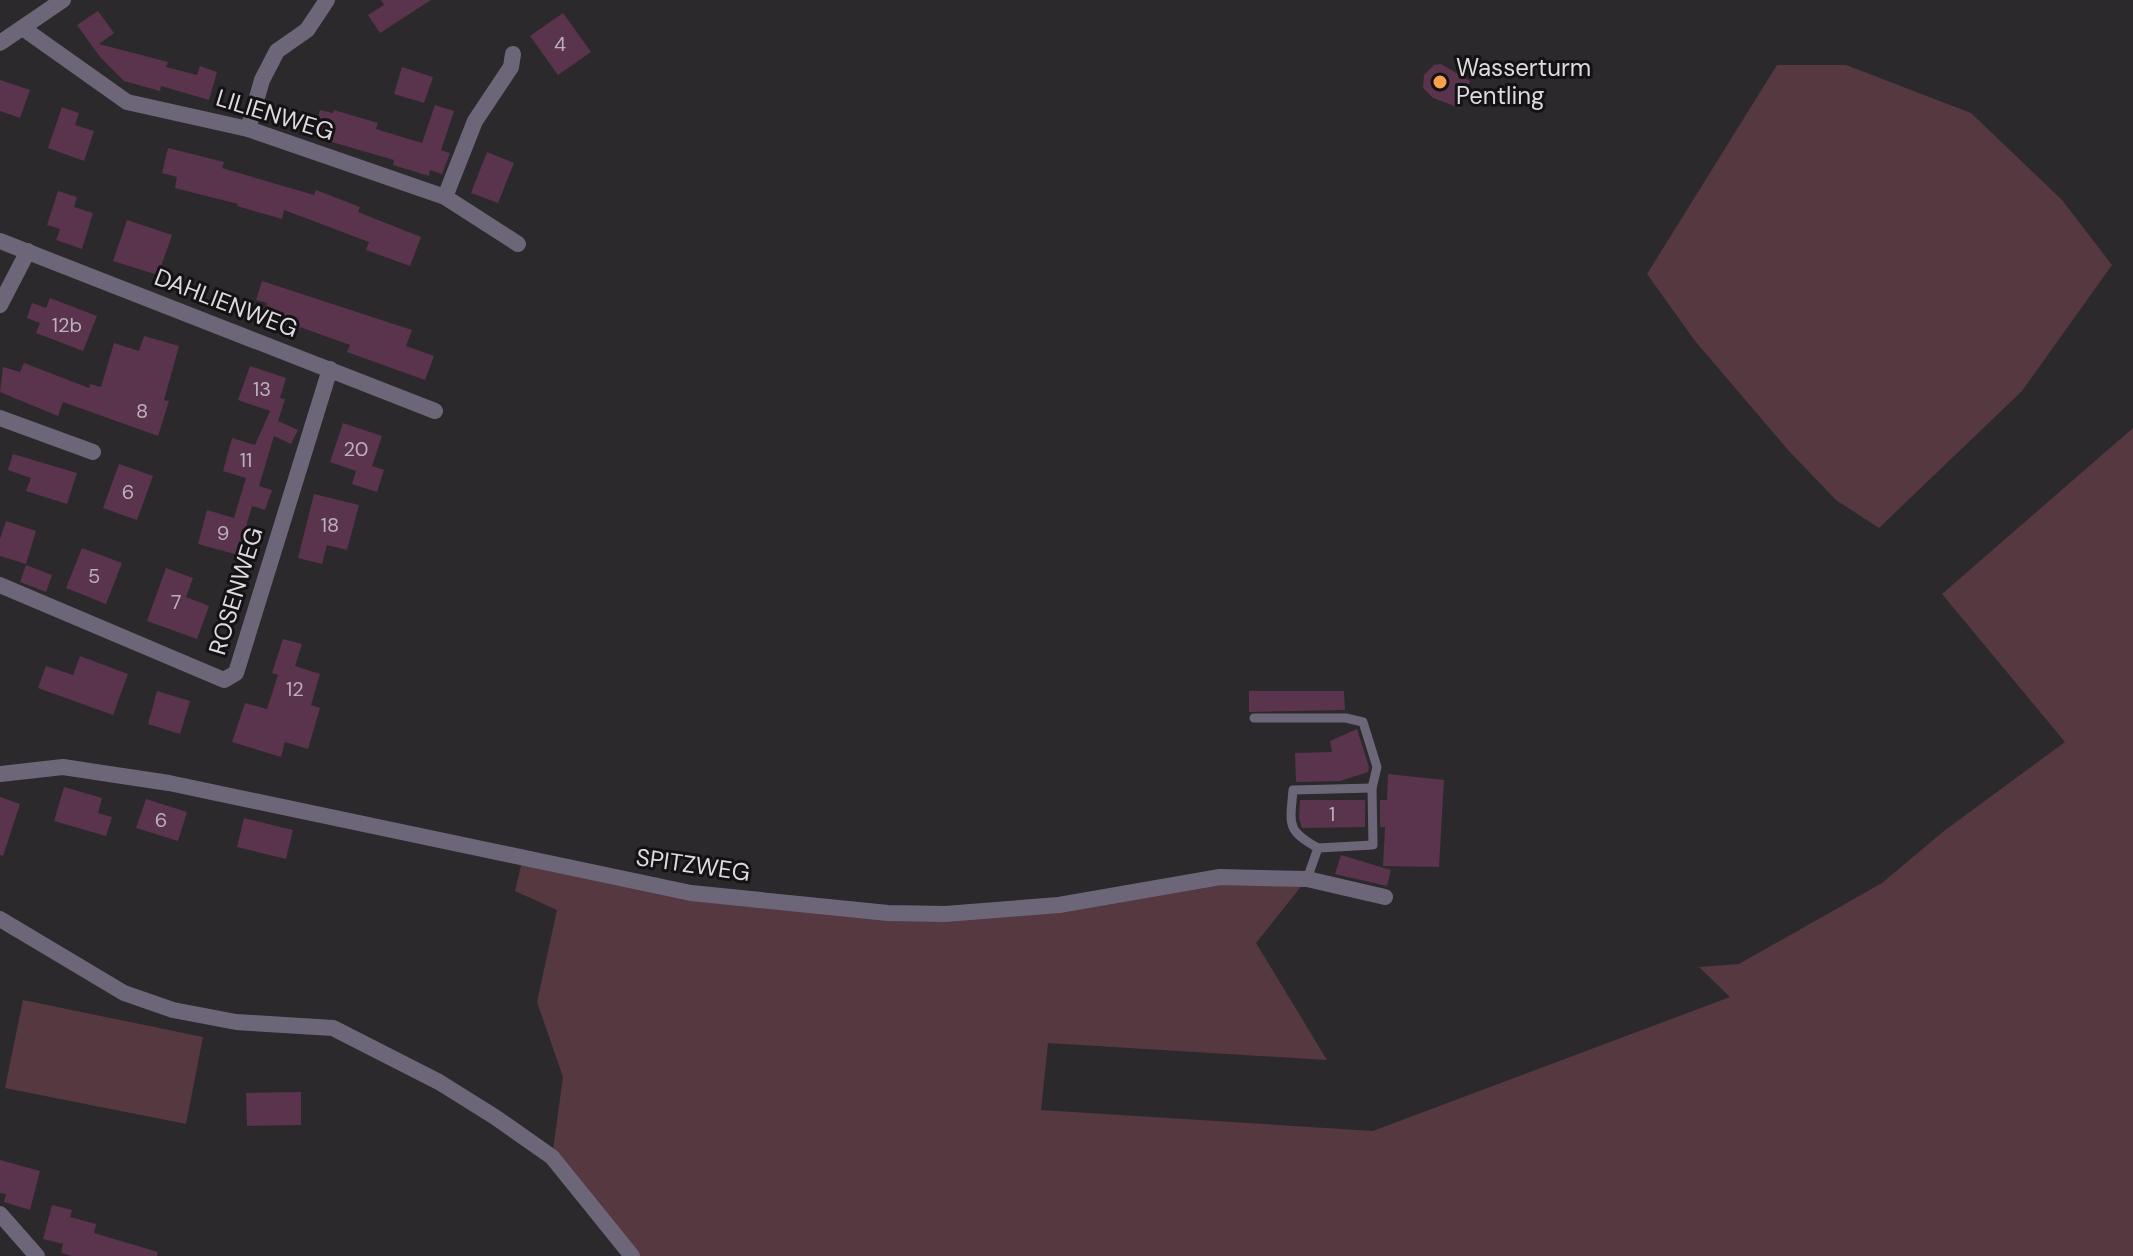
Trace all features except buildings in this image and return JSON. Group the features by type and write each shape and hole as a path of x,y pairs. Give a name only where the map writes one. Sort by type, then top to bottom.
{"street":[{"path":"2,39 24,29 63,0"},
{"path":"248,129 262,80 277,51 307,30 327,0"},
{"name":"LILIENWEG","path":"24,29 127,102 248,129 445,197 518,244"},
{"path":"445,197 475,121 511,67 513,54"},
{"name":"DAHLIENWEG","path":"0,241 435,411"},
{"path":"0,305 28,251"},
{"name":"ROSENWEG","path":"0,585 224,680 236,673 330,369"},
{"path":"0,418 93,452"},
{"name":"SPITZWEG","path":"0,774 63,767 169,783 691,893 888,913 945,914 1059,905 1220,877 1307,879 1385,897"},
{"path":"0,919 124,993 173,1010 236,1022 333,1028 439,1082 552,1157 632,1256"},
{"path":"0,1214 37,1256"}],"lane":[{"path":"1254,718 1346,718 1363,722 1377,767 1372,788 1373,845 1318,848 1300,838 1290,823 1293,790 1372,788"},
{"path":"1307,879 1318,848"}],"shaded area":[{"path":"1777,65 1846,65 1971,113 2062,200 2112,265 2022,391 1879,528 1836,500 1788,450 1695,341 1647,274"},
{"path":"2133,428 2133,1256 632,1256 552,1157 563,1077 537,1002 557,910 515,891 523,857 691,894 945,914 1220,877 1307,879 1256,943 1327,1060 1048,1043 1041,1110 1373,1131 1730,997 1699,967 1739,964 1882,883 1944,831 2065,742 1942,594"},
{"path":"23,1000 203,1037 186,1124 5,1088"}],"place":[{"name":"Wasserturm Pentling","path":"1440,82"}]}
